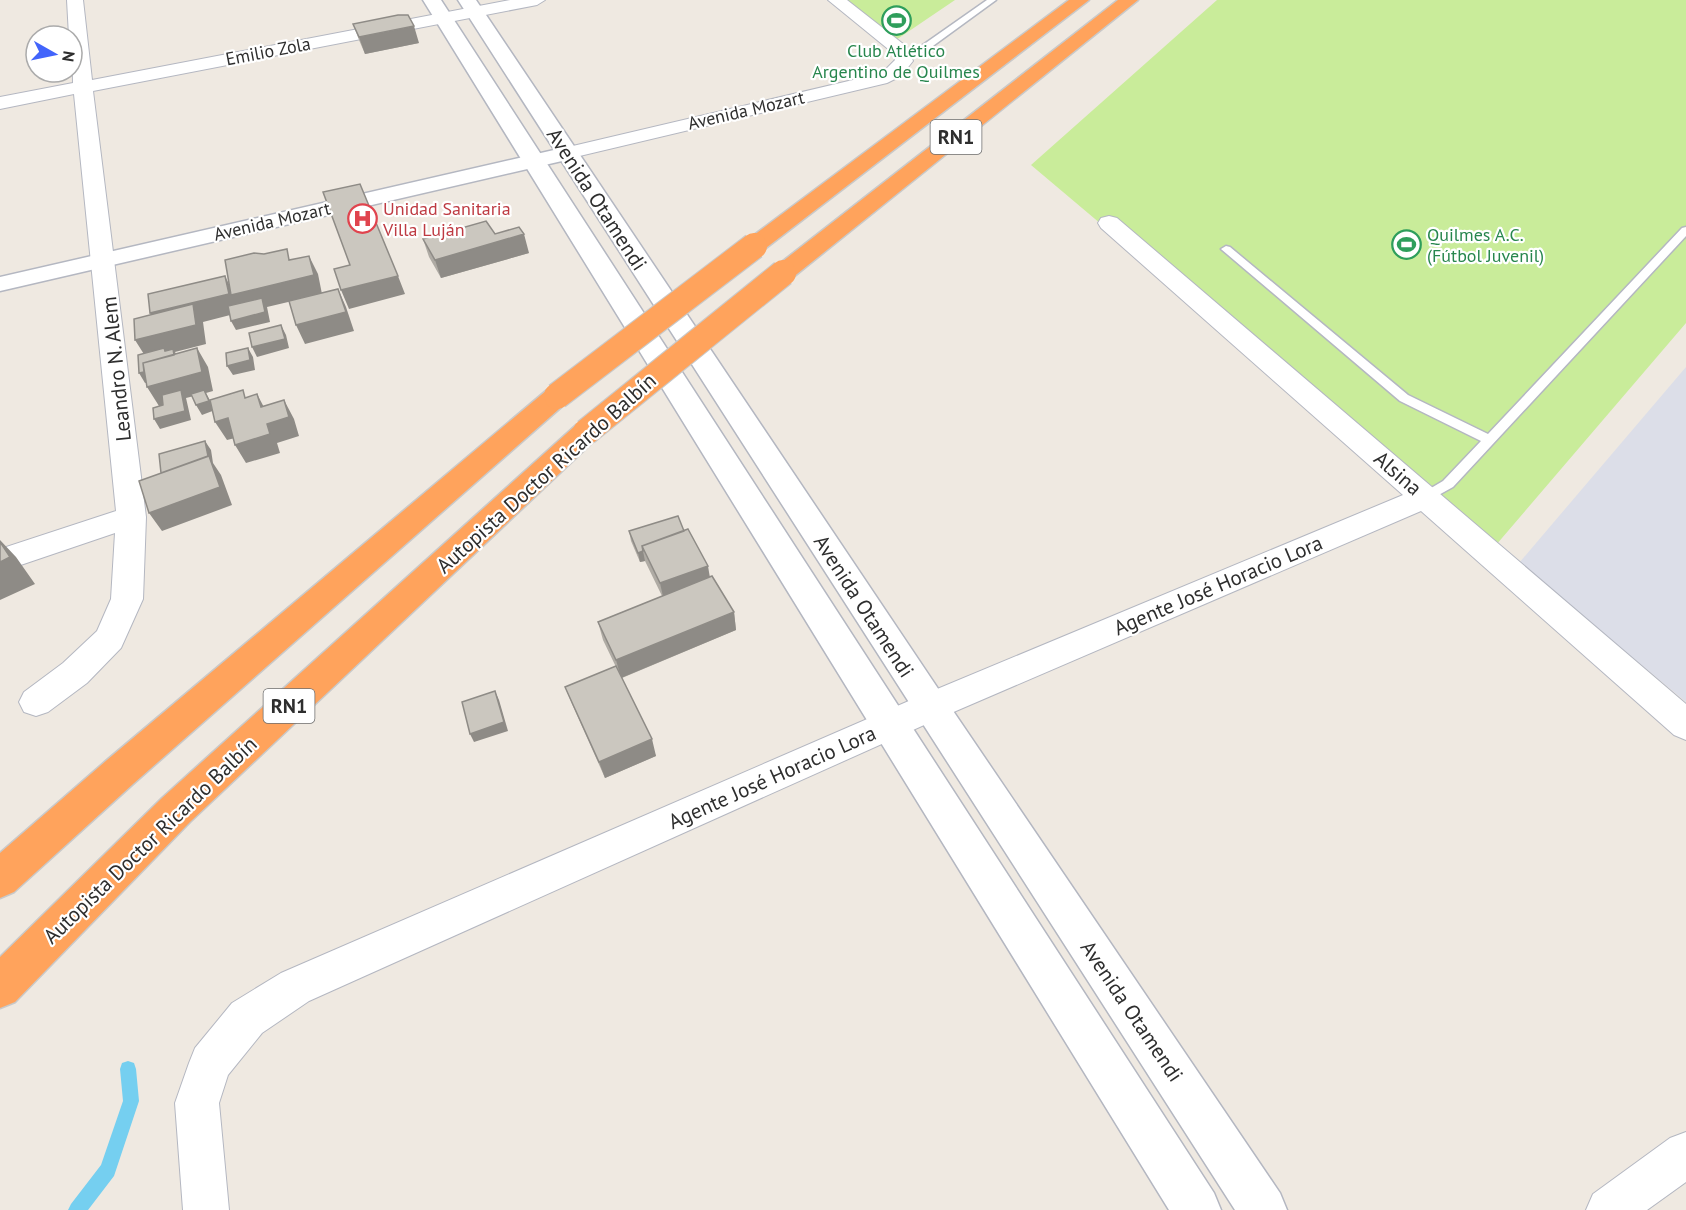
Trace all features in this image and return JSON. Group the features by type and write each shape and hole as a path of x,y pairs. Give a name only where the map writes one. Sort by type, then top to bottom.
{"highway":[{"name":"Autopista Doctor Ricardo Balbín","path":"0,879 120,772 557,396 1080,0"},
{"name":"Autopista Doctor Ricardo Balbín","path":"0,987 176,810 586,432 1129,0"}],"main road":[{"name":"Avenida Otamendi","path":"432,0 461,10 567,153 1263,1210"},
{"name":"Avenida Otamendi","path":"461,10 533,160 1197,1210"},
{"name":"Avenida Mozart","path":"0,284 567,153"}],"street":[{"name":"Leandro N. Alem","path":"36,702 75,673 110,639 127,599 131,517 104,259 82,87 75,0"},
{"name":"Emilio Zola","path":"0,103 461,10 537,0"},
{"path":"836,0 901,51 899,65"},
{"name":"Avenida Mozart","path":"567,153 880,79 899,65"},
{"name":"Alsina","path":"1109,223 1686,725"},
{"name":"Agente José Horacio Lora","path":"206,1210 197,1103 210,1063 247,1018 295,987 930,707 1426,497"},
{"path":"0,561 131,517"},
{"path":"1609,1210 1686,1154"}],"lane":[{"path":"899,65 992,0"},
{"path":"1426,497 1448,484 1686,230"},
{"path":"1226,249 1404,398 1490,440"}],"shaded area":[{"path":"1686,367 1686,702 1519,563"}],"green space":[{"name":"Club Atlético Argentino de Quilmes","path":"842,0 955,0 893,42"},
{"name":"Quilmes A.C. (Fútbol Juvenil)","path":"1217,0 1686,0 1686,323 1490,552 1031,165"}],"building":[{"path":"408,15 414,26 359,37 353,24"},
{"path":"360,184 398,276 341,290 334,269 350,265 323,192"},
{"path":"486,221 495,234 519,227 524,234 435,260 423,239"},
{"path":"287,249 289,260 309,256 314,275 231,295 225,260 254,253 264,254"},
{"path":"225,276 229,294 150,313 148,294"},
{"path":"338,289 346,312 296,325 289,301"},
{"path":"262,298 265,312 231,321 228,306"},
{"path":"193,304 196,325 135,340 134,319"},
{"path":"281,325 285,339 252,347 249,333"},
{"path":"164,348 165,351 173,349 174,355 143,363 144,372 139,373 138,355"},
{"path":"197,348 202,372 147,387 143,363"},
{"path":"248,348 250,360 227,366 226,353"},
{"path":"181,390 185,411 154,419 153,408 163,405 162,395"},
{"path":"204,390 209,401 196,405 191,394"},
{"path":"243,390 245,398 257,394 261,407 284,400 289,417 267,424 270,434 235,445 228,418 215,422 210,400"},
{"path":"205,441 208,456 161,473 159,454"},
{"path":"209,456 220,487 149,513 139,481"},
{"path":"678,516 684,531 642,546 643,551 638,553 629,531"},
{"path":"688,529 708,566 660,583 642,546"},
{"path":"0,542 10,557 0,562"},
{"path":"712,576 734,612 616,660 598,622"},
{"path":"616,666 652,739 599,762 565,687"},
{"path":"495,691 504,722 470,734 462,702"}],"waterway":[{"path":"77,1210 108,1170 131,1101 128,1069"}],"place":[{"name":"Club Atlético Argentino de Quilmes","path":"896,21"},
{"name":"Unidad Sanitaria Villa Luján","path":"362,218"},
{"name":"Quilmes A.C. (Fútbol Juvenil)","path":"1406,244"}]}
